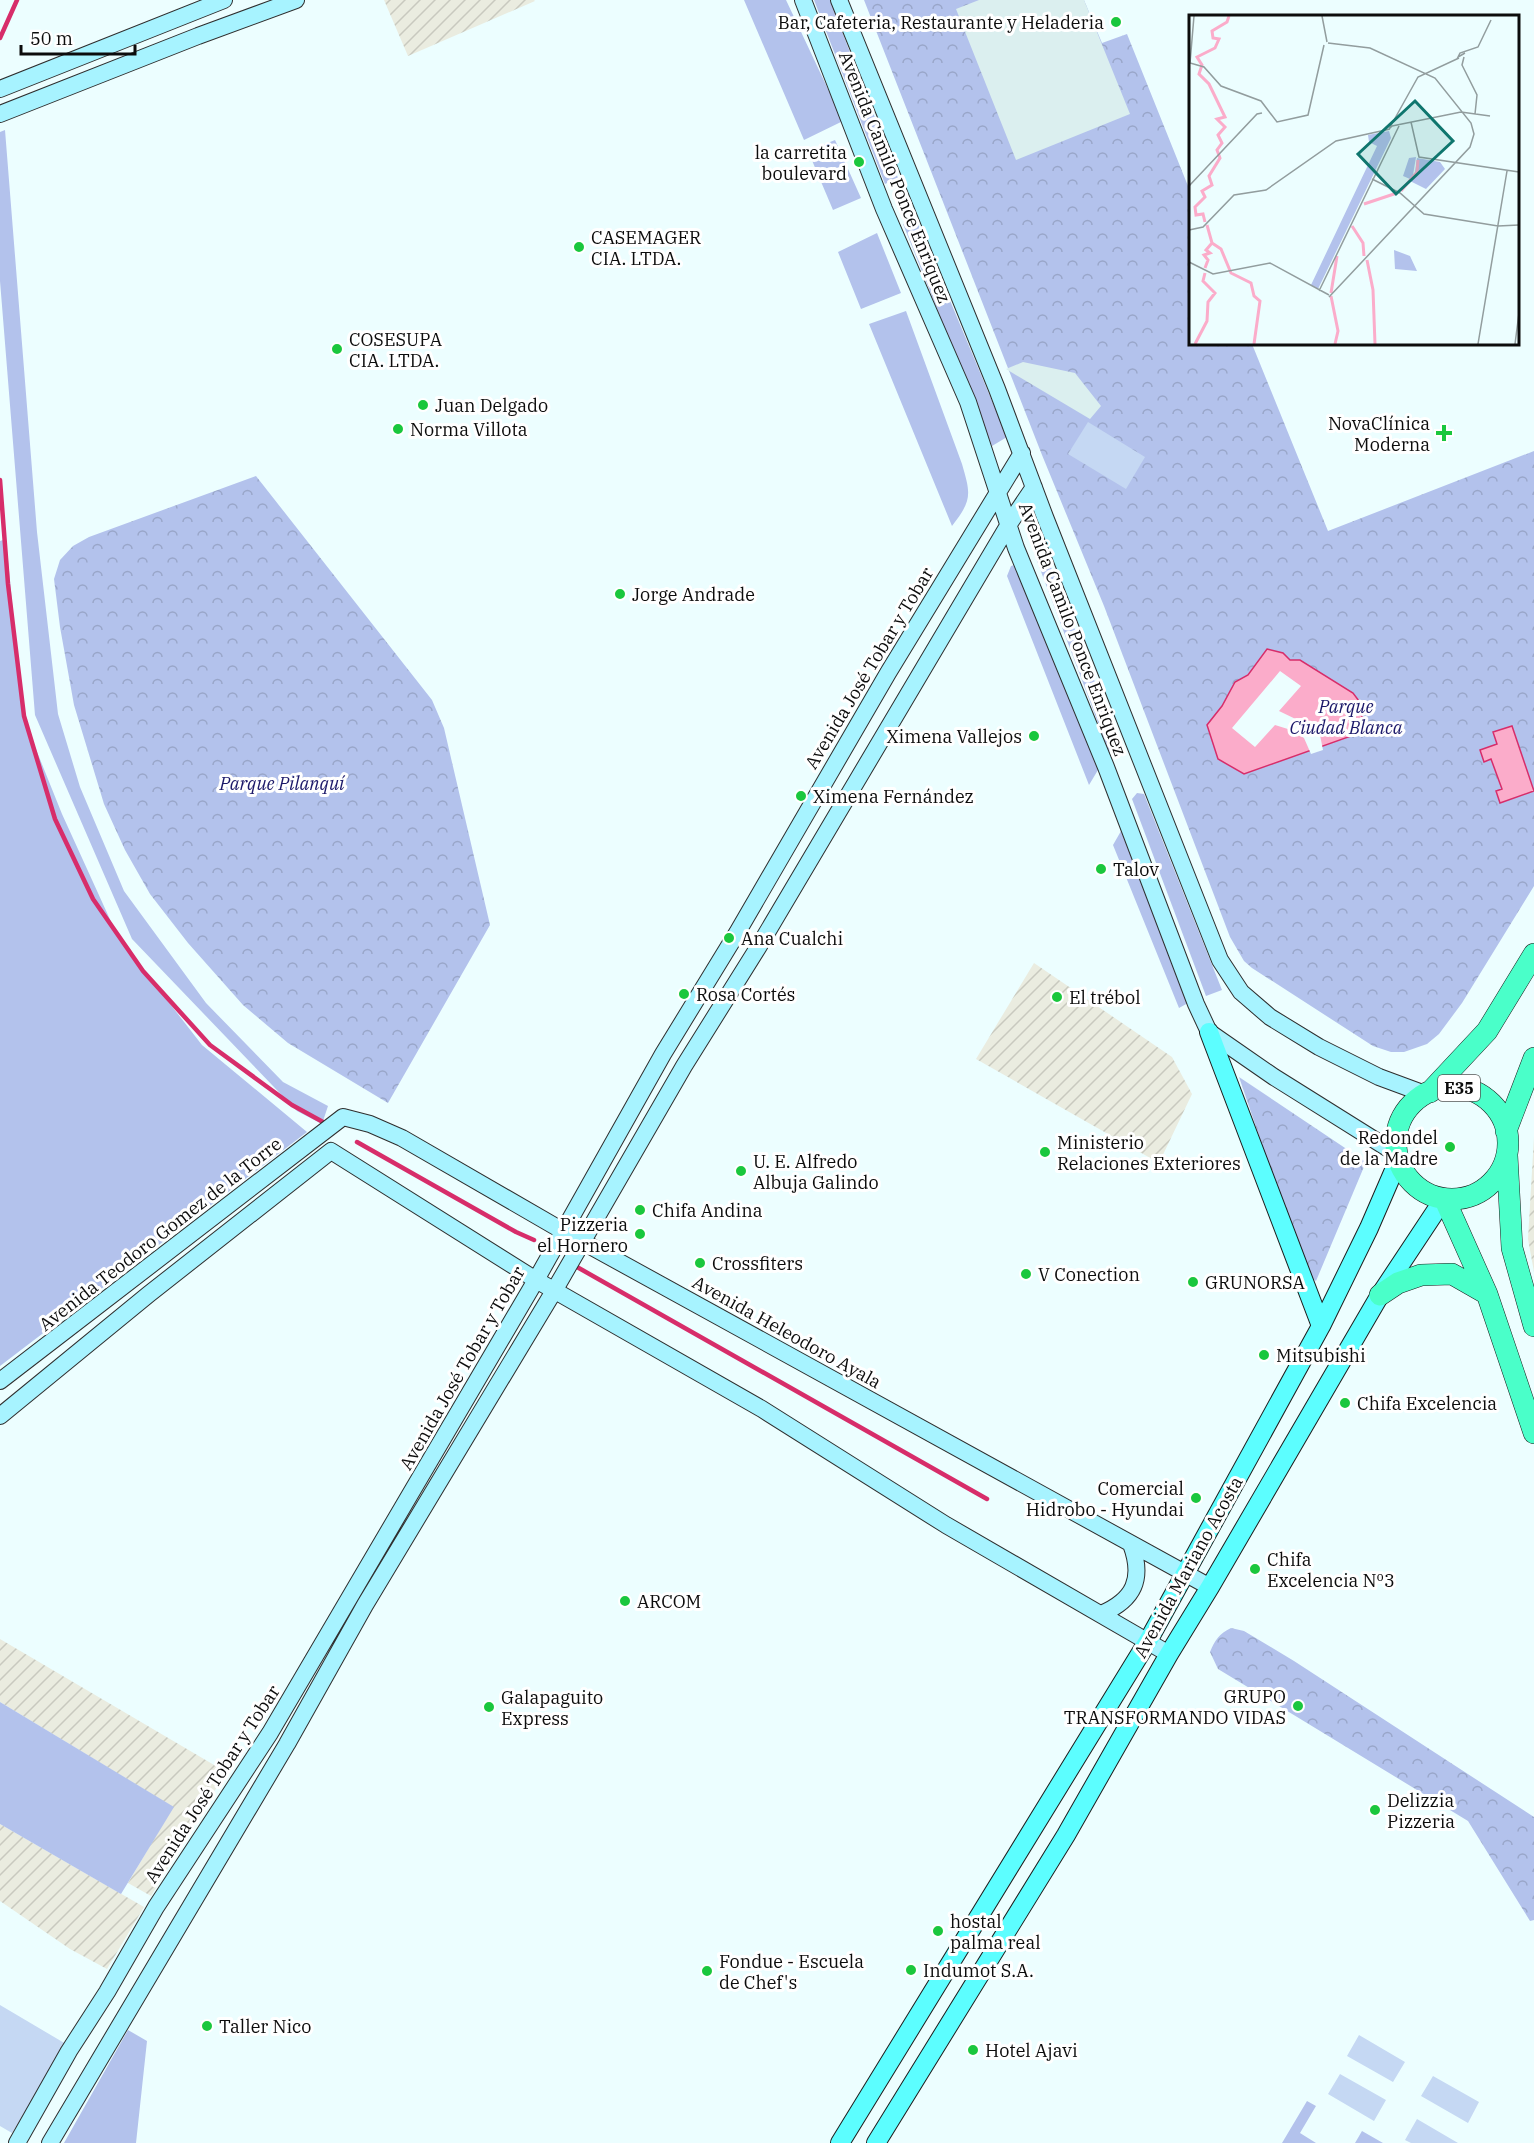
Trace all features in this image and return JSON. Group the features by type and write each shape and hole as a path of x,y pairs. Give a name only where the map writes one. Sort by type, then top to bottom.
{"highway":[{"name":"E35","path":"1398,1157 1396,1142 1401,1119 1407,1109 1428,1093 1487,1032 1534,954"},
{"name":"E35","path":"1444,1200 1468,1196 1482,1190 1494,1179 1502,1166 1507,1141 1534,1058"},
{"name":"E35","path":"1428,1093 1446,1088 1462,1088 1478,1094 1491,1103 1500,1116 1507,1141 1512,1248 1534,1326"},
{"path":"1398,1157 1404,1173 1414,1184 1425,1192 1444,1200 1487,1294 1534,1433"},
{"path":"1380,1295 1398,1283 1421,1275 1452,1274 1487,1294"}],"main road":[{"path":"0,89 224,0"},
{"path":"0,114 296,0"},
{"name":"Avenida Camilo Ponce Enriquez","path":"803,0 884,209 968,402 1016,548 1106,767 1209,1032"},
{"name":"Avenida Camilo Ponce Enriquez","path":"839,0 1023,453 1034,487 1220,960 1241,992 1270,1017 1329,1052 1379,1077 1428,1093"},
{"name":"Avenida José Tobar y Tobar","path":"17,2143 156,1907 264,1744 536,1280 663,1054 737,933 888,673 1023,453"},
{"name":"Avenida José Tobar y Tobar","path":"50,2143 287,1744 365,1605 554,1291 684,1066 759,946 1009,524 1034,487"},
{"path":"1209,1032 1398,1157"},
{"path":"1209,1032 1321,1326"},
{"name":"Avenida Heleodoro Ayala","path":"343,1117 370,1124 402,1138 563,1231 1210,1587"},
{"name":"Avenida Teodoro Gomez de la Torre","path":"0,1381 343,1117"},
{"path":"3,1408 331,1151 554,1291 762,1409 946,1524 1169,1654"},
{"name":"Avenida Mariano Acosta","path":"840,2143 1148,1641 1321,1326 1369,1228 1398,1157"},
{"name":"Avenida Mariano Acosta","path":"876,2143 1066,1835 1169,1654 1380,1295 1444,1200"},
{"path":"134,1278 149,1294"},
{"path":"1101,1614 1117,1607 1130,1595 1137,1578 1137,1561 1131,1544"}],"shaded area":[{"path":"384,0 534,0 535,1 408,56"},
{"path":"979,0 1084,0 1130,114 1016,160 956,9"},
{"path":"1023,362 1075,373 1101,406 1090,419 1006,369"},
{"path":"1088,422 1145,457 1126,489 1068,454"},
{"path":"1267,649 1283,653 1290,660 1300,660 1353,693 1362,705 1362,722 1354,735 1244,774 1218,759 1207,725 1222,706 1235,682 1248,675"},
{"path":"1512,726 1534,791 1500,803 1496,791 1502,789 1491,759 1484,762 1480,750 1497,744 1493,732"},
{"path":"1034,963 1172,1057 1192,1094 1159,1163 976,1059"},
{"path":"1534,1137 1534,1272 1528,1239"},
{"path":"0,1639 226,1772 151,1896 128,1883 173,1807 0,1702"},
{"path":"0,1824 144,1907 107,1969 70,1949 0,1901"},
{"path":"0,2005 66,2044 12,2133 0,2126"},
{"path":"1359,2035 1405,2062 1393,2082 1347,2056"},
{"path":"1340,2074 1386,2100 1374,2121 1328,2094"},
{"path":"1433,2076 1479,2102 1468,2123 1421,2096"},
{"path":"1417,2119 1458,2143 1411,2143 1405,2140"}],"green space":[{"path":"744,0 786,0 843,121 804,140"},
{"path":"814,0 830,0 898,178 885,184"},
{"name":"Parque Ciudad Blanca","path":"864,0 1084,0 1102,43 1127,34 1189,189 1189,345 1252,345 1328,531 1534,451 1534,886 1462,1003 1439,1034 1427,1044 1404,1052 1391,1052 1373,1046 1244,961 1230,937 1104,606 1042,455"},
{"path":"5,130 37,532 58,714 80,787 124,891 206,1003 283,1082 328,1106 322,1124 297,1111 132,939 35,715 0,281 0,132"},
{"path":"835,140 861,198 833,210 808,151"},
{"path":"916,219 1007,437 992,446 903,224"},
{"path":"877,233 901,293 861,309 838,252"},
{"path":"906,311 967,483 966,503 952,526 869,324"},
{"name":"Parque Pilanquí","path":"256,476 432,700 444,728 490,925 388,1103 288,1043 243,1005 188,943 150,894 125,850 104,804 74,705 54,579 60,560 73,546 89,537"},
{"path":"6,539 23,717 62,814 118,937 202,1045 307,1132 0,1366 0,541"},
{"path":"1041,541 1119,745 1109,752 1034,553"},
{"path":"1018,564 1098,770 1089,785 1007,576 1011,566"},
{"path":"1137,793 1144,794 1222,990 1206,996 1132,799"},
{"path":"1121,831 1188,1003 1179,1008 1113,845"},
{"path":"1239,1077 1366,1162 1316,1281 1306,1274"},
{"path":"1231,1628 1244,1631 1294,1661 1534,1817 1534,1920 1530,1921 1468,1821 1218,1669 1210,1652 1218,1638"},
{"path":"0,1702 174,1807 121,1894 0,1824"},
{"path":"128,2030 147,2041 136,2143 64,2143"},
{"path":"1307,2101 1316,2106 1300,2133 1316,2143 1282,2143"},
{"path":"1362,2131 1383,2143 1355,2143"}],"pier":[{"path":"1280,671 1301,686 1279,711 1308,725 1320,735 1323,750 1311,754 1304,738 1291,730 1275,725 1255,747 1232,728"}],"waterway":[{"path":"0,38 17,0"},
{"path":"0,480 8,584 24,716 55,819 93,899 143,971 210,1045 292,1105 323,1122"},
{"path":"357,1142 534,1240"},
{"path":"577,1267 987,1499"}],"place":[{"name":"Bar, Cafeteria, Restaurante y Heladeria","path":"1116,22"},
{"name":"la carretita boulevard","path":"859,162"},
{"name":"CASEMAGER CIA. LTDA.","path":"579,247"},
{"name":"COSESUPA CIA. LTDA.","path":"337,349"},
{"name":"Juan Delgado","path":"423,405"},
{"name":"Norma Villota","path":"398,429"},
{"name":"NovaClínica Moderna","path":"1444,433"},
{"name":"Jorge Andrade","path":"620,594"},
{"name":"Ximena Vallejos","path":"1034,736"},
{"name":"Ximena Fernández","path":"801,796"},
{"name":"Talov","path":"1101,869"},
{"name":"Ana Cualchi","path":"729,938"},
{"name":"Rosa Cortés","path":"684,994"},
{"name":"El trébol","path":"1057,997"},
{"name":"Redondel de la Madre","path":"1450,1147"},
{"name":"Ministerio Relaciones Exteriores","path":"1045,1152"},
{"name":"U. E. Alfredo Albuja Galindo","path":"741,1171"},
{"name":"Chifa Andina","path":"640,1210"},
{"name":"Pizzeria el Hornero","path":"640,1234"},
{"name":"Crossfiters","path":"700,1263"},
{"name":"V Conection","path":"1026,1274"},
{"name":"GRUNORSA","path":"1193,1282"},
{"name":"Mitsubishi","path":"1264,1355"},
{"name":"Chifa Excelencia","path":"1345,1403"},
{"name":"Comercial Hidrobo - Hyundai","path":"1196,1498"},
{"name":"Chifa Excelencia Nº3","path":"1255,1569"},
{"name":"ARCOM","path":"625,1601"},
{"name":"GRUPO TRANSFORMANDO VIDAS","path":"1298,1706"},
{"name":"Galapaguito Express","path":"489,1707"},
{"name":"Delizzia Pizzeria","path":"1375,1810"},
{"name":"hostal palma real","path":"938,1931"},
{"name":"Indumot S.A.","path":"911,1970"},
{"name":"Fondue - Escuela de Chef's","path":"707,1971"},
{"name":"Taller Nico","path":"207,2026"},
{"name":"Hotel Ajavi","path":"973,2050"}]}
